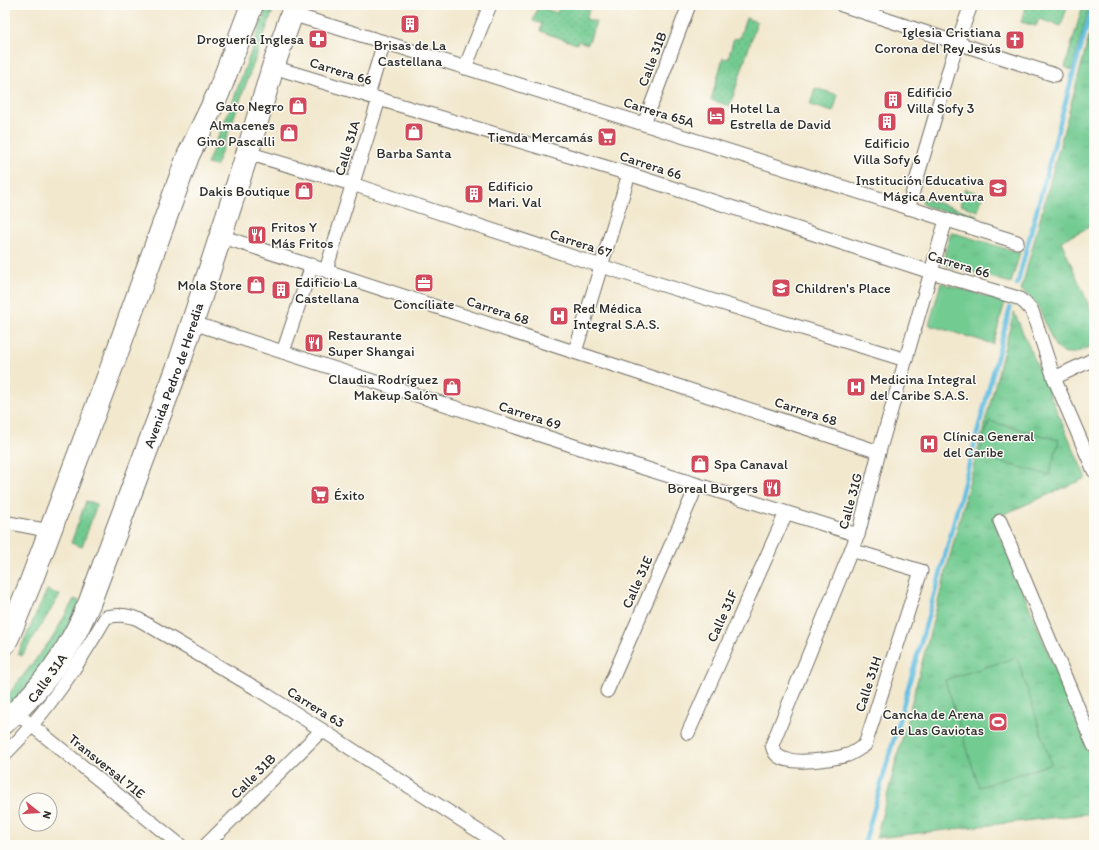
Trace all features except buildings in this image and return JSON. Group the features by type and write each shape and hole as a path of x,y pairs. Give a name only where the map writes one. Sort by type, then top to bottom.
{"highway":[{"path":"5,643 30,584 117,354 188,156 218,94 252,5"},
{"name":"Avenida Pedro de Heredia","path":"17,720 75,634 89,604 180,361 273,67 293,10"}],"street":[{"path":"465,68 490,5"},
{"name":"Calle 31B","path":"644,124 689,5"},
{"path":"842,5 1055,75"},
{"path":"908,208 957,43 971,5"},
{"name":"Carrera 65A","path":"293,10 384,42 465,68 1017,242"},
{"name":"Calle 31A","path":"326,270 352,184 373,98 384,42"},
{"name":"Carrera 66","path":"273,67 629,174 931,272 1018,298 1032,310 1054,378"},
{"name":"Carrera 67","path":"247,153 352,184 601,266 906,360"},
{"path":"575,352 629,174"},
{"name":"Calle 31G","path":"804,761 788,760 778,757 774,752 772,745 858,535 946,220"},
{"name":"Carrera 68","path":"220,236 880,452"},
{"path":"284,352 312,265"},
{"name":"Carrera 69","path":"193,323 539,435 858,535"},
{"path":"1094,359 1054,378 1094,471"},
{"name":"Calle 31E","path":"607,691 696,485"},
{"name":"Calle 31F","path":"688,733 786,513"},
{"path":"1000,521 1094,746"},
{"path":"5,522 49,534"},
{"name":"Calle 31H","path":"804,761 822,760 850,754 865,745 921,571 852,550"},
{"name":"Carrera 63","path":"106,616 128,615 138,619 259,690 500,845"},
{"name":"Calle 31A","path":"5,754 17,720 51,701 88,648 106,616"},
{"name":"Transversal 71E","path":"17,720 180,845"},
{"name":"Calle 31B","path":"206,845 322,730"}],"green space":[{"path":"268,5 275,5 216,166 207,164 231,106"},
{"path":"560,5 591,5 586,19 596,22 588,44 578,41 577,44 540,31 542,24 533,21 538,6 557,13"},
{"path":"1027,5 1068,5 1061,26 1039,19 1036,26 1021,22"},
{"path":"1083,5 1090,5 1072,70 1065,67"},
{"path":"746,18 757,22 730,106 711,100 723,58 728,59 734,38 739,39"},
{"path":"1094,18 1094,128 1088,153 1094,166 1094,225 1061,241 1094,317 1094,345 1076,353 1068,353 1062,352 1055,346 1037,304 1021,290"},
{"path":"815,88 838,95 833,112 810,105"},
{"path":"965,189 983,195 978,211 960,205"},
{"path":"922,198 977,215 975,221 926,206 922,203"},
{"path":"951,232 1020,253 1011,283 946,265 943,260"},
{"path":"941,283 1005,302 993,344 929,325"},
{"path":"1014,312 1086,478 993,519 1086,744 1094,741 1094,813 876,838"},
{"path":"989,421 1059,440 1049,475 979,456"},
{"path":"86,501 97,504 82,547 71,543"},
{"path":"47,590 60,595 22,656 18,654"},
{"path":"74,599 80,601 60,646 5,712 5,699 53,637"},
{"name":"Cancha de Arena de Las Gaviotas","path":"1017,657 1051,764 979,787 945,680"}],"waterway":[{"path":"1017,285 1071,81 1093,5"},
{"path":"864,845 942,567 1010,308"}],"place":[{"name":"Brisas de La Castellana","path":"410,24"},
{"name":"Droguería Inglesa","path":"318,39"},
{"name":"Iglesia Cristiana Corona del Rey Jesús","path":"1015,40"},
{"name":"Edificio Villa Sofy 3","path":"893,100"},
{"name":"Gato Negro","path":"298,106"},
{"name":"Hotel La Estrella de David","path":"716,116"},
{"name":"Edificio Villa Sofy 6","path":"887,122"},
{"name":"Barba Santa","path":"414,132"},
{"name":"Almacenes Gino Pascalli","path":"289,133"},
{"name":"Tienda Mercamás","path":"607,137"},
{"name":"Institución Educativa Mágica Aventura","path":"998,188"},
{"name":"Dakis Boutique","path":"304,191"},
{"name":"Edificio Mari. Val","path":"474,194"},
{"name":"Fritos Y Más Fritos","path":"257,235"},
{"name":"Concíliate","path":"424,283"},
{"name":"Mola Store","path":"256,285"},
{"name":"Children's Place","path":"781,288"},
{"name":"Edificio La Castellana","path":"281,290"},
{"name":"Red Médica Integral S.A.S.","path":"559,316"},
{"name":"Restaurante Super Shangai","path":"314,343"},
{"name":"Claudia Rodríguez Makeup Salón","path":"452,387"},
{"name":"Medicina Integral del Caribe S.A.S.","path":"856,387"},
{"name":"Clínica General del Caribe","path":"929,444"},
{"name":"Spa Canaval","path":"700,464"},
{"name":"Boreal Burgers","path":"772,488"},
{"name":"Éxito","path":"320,495"},
{"name":"Cancha de Arena de Las Gaviotas","path":"998,722"}]}
